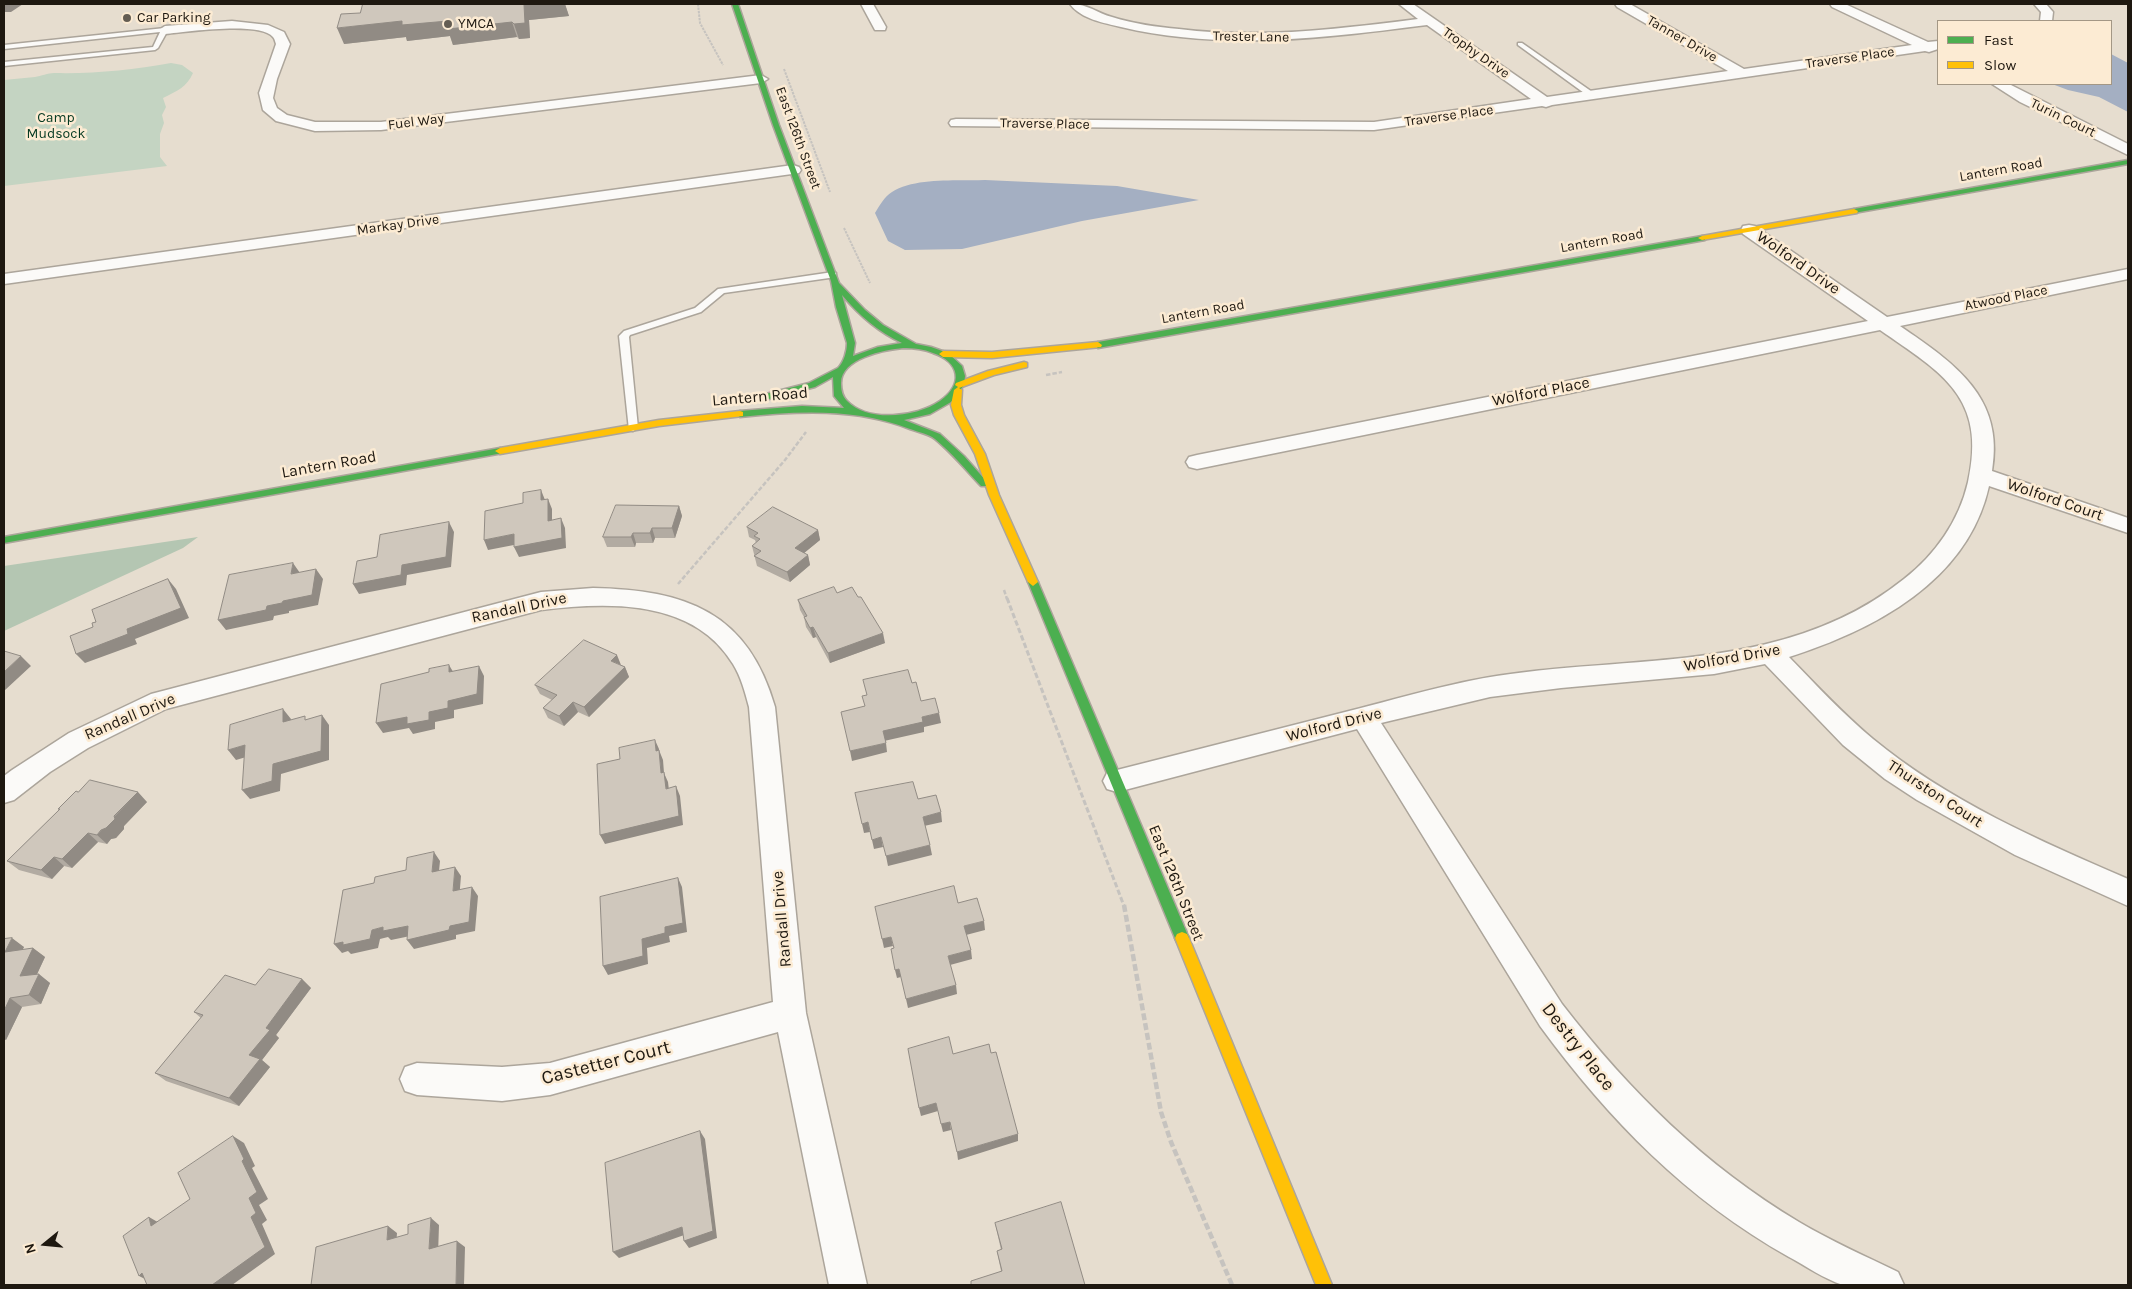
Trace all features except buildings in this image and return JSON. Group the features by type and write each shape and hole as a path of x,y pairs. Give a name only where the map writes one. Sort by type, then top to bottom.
{"main road":[{"name":"East 126th Street","path":"735,4 793,170 834,278 840,307 851,343 851,349 843,368"},
{"name":"Lantern Road","path":"958,388 999,371 1050,359 1081,348 2128,162"},
{"name":"East 126th Street","path":"834,278 856,308 876,328 892,337 921,347"},
{"path":"903,345 921,347 943,354 951,359 960,370 958,388 933,409 915,415 889,418 864,414 849,408 840,399 835,390 836,380 843,368 861,355 882,348 903,345"},
{"name":"Lantern Road","path":"943,354 992,355 1053,348 1081,348"},
{"name":"Lantern Road","path":"4,540 659,423 803,388 843,368"},
{"name":"East 126th Street","path":"958,388 956,405 959,415 980,454 994,495 1117,781 1324,1285"},
{"name":"Lantern Road","path":"659,423 800,408 845,410 864,414"},
{"name":"East 126th Street","path":"889,418 937,436 961,458 994,495"}],"street":[{"path":"867,4 880,27"},
{"name":"Trester Lane","path":"1076,4 1091,14 1124,24 1178,33 1233,38 1313,36 1431,21"},
{"name":"Trophy Drive","path":"1405,4 1546,103"},
{"name":"Tanner Drive","path":"1621,4 1744,74"},
{"path":"1836,4 1934,48"},
{"path":"2040,4 2047,12 2046,20"},
{"name":"Fuel Way","path":"165,30 246,25 263,26 280,33 283,38 283,44 266,95 268,106 279,116 290,121 323,127 381,126 761,79"},
{"name":"Traverse Place","path":"956,123 1374,126 1934,48"},
{"name":"Turin Court","path":"2001,85 2025,100 2128,150"},
{"name":"Turin Court","path":"2013,85 2056,102 2128,136"},
{"name":"Markay Drive","path":"4,279 793,170"},
{"name":"Wolford Drive","path":"1117,781 1467,691 1508,683 1695,666 1771,654 1854,622 1894,600 1927,574 1940,560 1964,527 1972,509 1980,475 1983,440 1982,423 1971,398 1953,374 1938,361 1749,230"},
{"name":"Atwood Place","path":"1884,323 2128,274"},
{"name":"Wolford Place","path":"1197,462 1884,323"},
{"name":"Wolford Court","path":"1980,475 2128,526"},
{"name":"Randall Drive","path":"4,792 78,739 116,719 160,701 541,601 577,596 607,595 640,598 697,617 721,632 739,651 756,686 762,707 790,1013 848,1285"},
{"name":"Thurston Court","path":"1771,654 1834,720 1864,747 1913,784 1971,820 2002,836 2128,893"},
{"name":"Destry Place","path":"1364,718 1551,1015 1579,1055 1609,1089 1637,1119 1686,1164 1750,1212 1793,1241 1854,1272 1885,1285"},
{"name":"Castetter Court","path":"417,1079 502,1084 550,1079 790,1013"}],"lane":[{"path":"4,47 165,30"},
{"path":"4,64 155,48 165,30"},
{"path":"1520,44 1594,96"},
{"path":"633,428 624,336 627,333 698,310 721,291 834,278"}],"path":[{"path":"698,4 700,23 726,70"},
{"path":"782,64 832,198"},
{"path":"842,223 864,273 874,290"},
{"path":"1044,376 1064,372"},
{"path":"662,604 785,460 806,431"},
{"path":"1003,589 1124,904 1161,1112 1174,1151 1232,1285"}],"green space":[{"name":"Camp Mudsock","path":"171,63 182,65 193,73 185,85 163,98 166,107 162,115 164,123 160,134 160,157 167,166 4,186 4,80 35,77 52,73 112,71"},
{"path":"198,537 183,548 4,631 4,566"}],"water":[{"path":"2112,55 2128,63 2128,112 2099,97 2055,85 2112,85"},
{"path":"985,180 1117,186 1199,200 1082,221 962,249 905,250 888,241 875,213 887,196 901,187 924,182"}],"traffic: fast":[{"path":"735,4 776,125 835,281 840,307 851,343 851,349 845,366"},
{"path":"1854,211 2128,162"},
{"path":"1098,345 1702,238"},
{"path":"838,285 871,320 900,339 912,344"},
{"path":"903,345 937,351 952,360 957,366 961,376 960,385 948,400 926,412 902,418 877,417 865,414 852,409 841,400 837,391 837,380 841,370 848,363 869,352 903,345"},
{"path":"765,397 812,385 840,370"},
{"path":"740,414 817,409 864,414"},
{"path":"893,419 937,436 961,458 984,484"},
{"path":"4,540 500,451"},
{"path":"1033,582 1182,938"}],"traffic: slow":[{"path":"1702,238 1854,211"},
{"path":"943,354 992,355 1098,345"},
{"path":"959,385 991,373 1024,365"},
{"path":"958,390 956,405 959,415 980,454 994,495 1033,582"},
{"path":"500,451 659,423 740,414"},
{"path":"1182,938 1324,1285"}],"place":[{"name":"Car Parking","path":"127,18"},
{"name":"YMCA","path":"448,24"}]}
